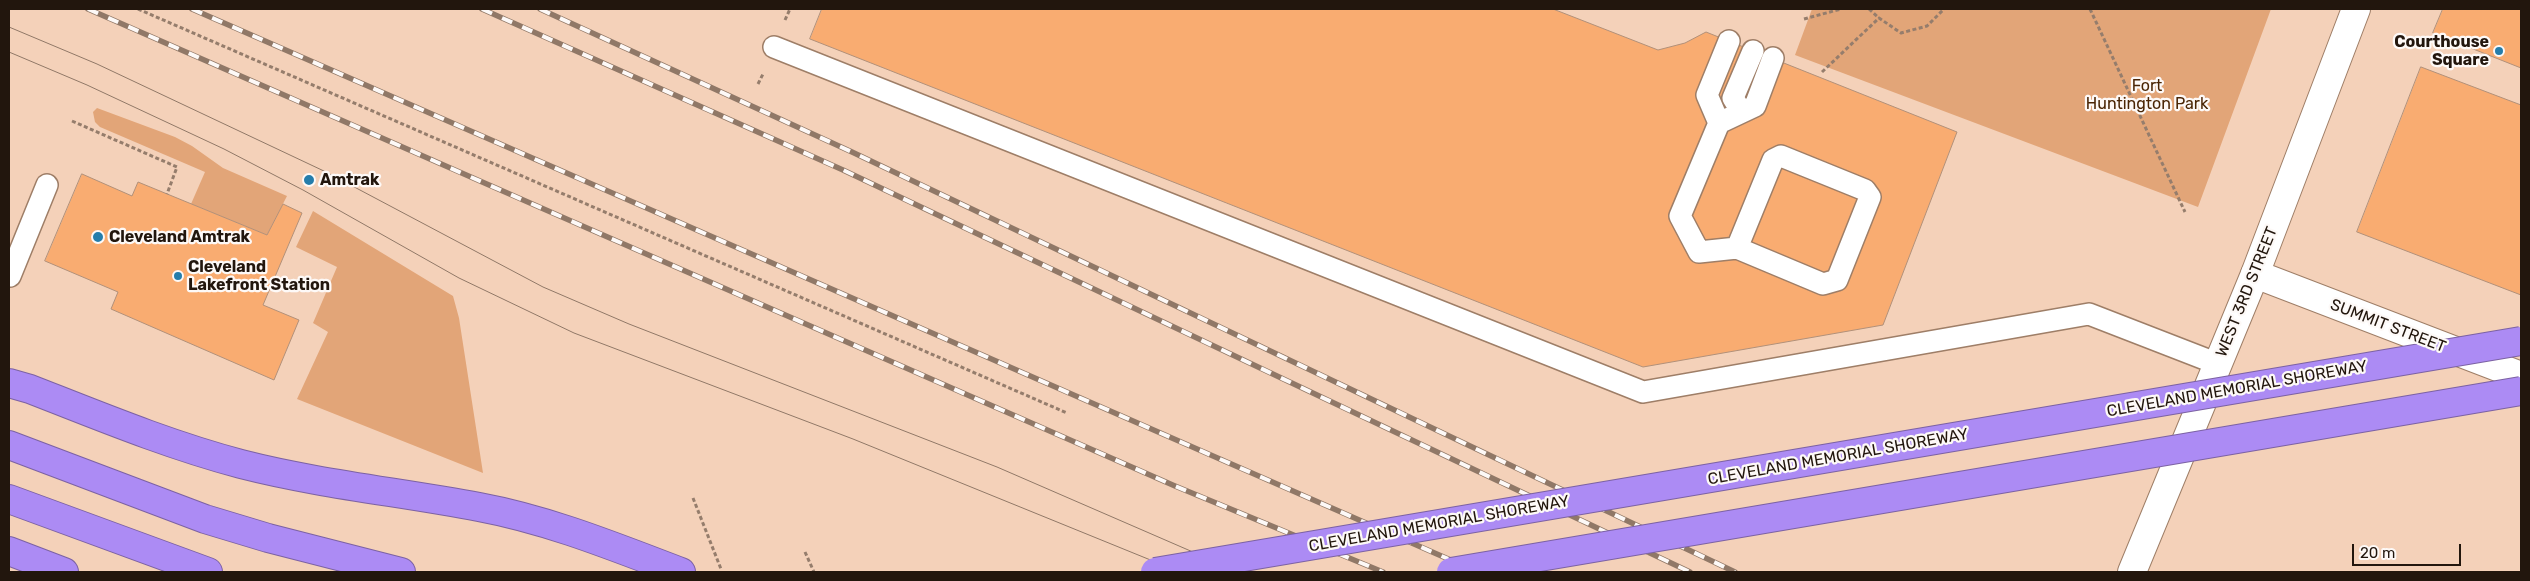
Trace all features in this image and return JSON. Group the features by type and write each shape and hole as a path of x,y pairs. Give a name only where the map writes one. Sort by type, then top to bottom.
{"highway":[{"name":"CLEVELAND MEMORIAL SHOREWAY","path":"1155,572 2521,341"},
{"path":"9,383 186,447 240,464 356,488 480,507 548,524 681,572"},
{"path":"1451,572 2521,391"},
{"path":"9,445 205,519 304,548 401,572"},
{"path":"9,499 208,572"},
{"path":"9,551 64,572"}],"street":[{"name":"WEST 3RD STREET","path":"2135,565 2255,274 2356,9"},
{"name":"SUMMIT STREET","path":"2255,274 2521,376"}],"lane":[{"path":"1719,123 1707,95 1729,41"},
{"path":"774,47 1643,392 2089,314 2218,364"},
{"path":"1741,111 1734,98 1753,51"},
{"path":"1737,248 1773,160 1781,156 1865,190 1870,197 1837,280 1823,284 1737,248 1699,252 1680,216 1719,123 1755,106 1773,58"},
{"path":"10,276 46,185"}],"path":[{"path":"138,9 1067,413"},
{"path":"1804,19 1841,9"},
{"path":"1869,9 1901,33 1927,26 1944,9"},
{"path":"2090,9 2185,212"},
{"path":"1822,72 1879,18"},
{"path":"72,121 177,167 167,194"},
{"path":"693,498 721,569"},
{"path":"806,552 814,572"}],"green space":[{"name":"Fort Huntington Park","path":"1812,9 2271,9 2198,207 1795,55"},
{"path":"97,108 175,137 192,146 223,168 287,196 267,235 191,204 205,172 100,127 95,122 93,112"},
{"path":"313,211 453,296 459,318 483,473 297,399 328,332 313,323 337,267 296,247"}],"building":[{"path":"822,9 1553,9 1658,50 1685,43 1706,32 1957,132 1883,325 1643,367 810,39"},
{"name":"Courthouse Square","path":"2443,9 2521,9 2521,68 2433,33"},
{"path":"2421,67 2521,105 2521,295 2357,232"},
{"name":"Cleveland Lakefront Station","path":"82,174 132,196 138,182 267,235 283,204 302,213 263,305 299,320 274,380 111,309 118,292 45,261"}],"tram line":[{"path":"9,27 97,64 326,172 543,287 629,324 997,467 1239,572"},
{"path":"9,52 87,85 224,149 303,190 459,278 574,333 853,439 1180,572"}],"railway":[{"path":"88,9 1175,486 1383,572"},
{"path":"192,9 1478,572"},
{"path":"482,9 843,170 1690,572"},
{"path":"540,9 852,152 1735,572"}],"place":[{"name":"Courthouse Square","path":"2499,51"},
{"name":"Amtrak","path":"309,180"},
{"name":"Cleveland Amtrak","path":"98,237"},
{"name":"Cleveland Lakefront Station","path":"178,276"}]}
